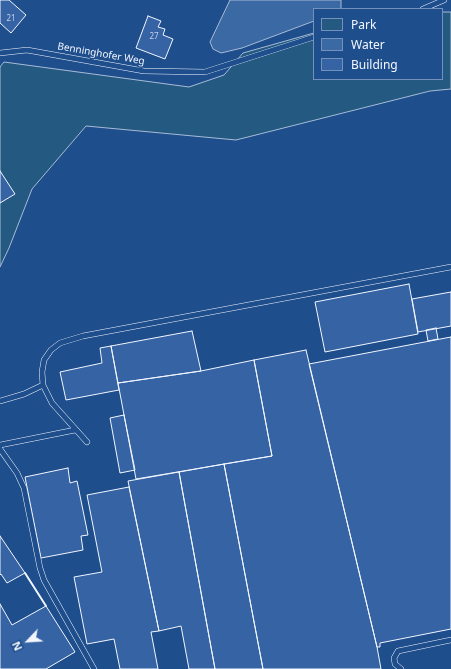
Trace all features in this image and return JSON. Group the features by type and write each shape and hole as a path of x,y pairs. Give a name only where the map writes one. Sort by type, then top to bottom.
{"lane":[{"path":"425,8 444,0"},
{"name":"Benninghofer Weg","path":"0,53 27,50 144,71 204,72 313,37"},
{"path":"87,442 52,403 43,385 42,372 44,360 51,350 60,343 83,336 451,267"},
{"path":"0,401 24,394 43,385"},
{"path":"0,445 75,430"},
{"path":"0,449 17,473 24,488 40,568 44,580 94,669"},
{"path":"401,669 395,664 394,658 398,651 451,640"}],"green space":[{"path":"443,12 451,12 451,89 430,91 236,140 86,126 32,189 0,267 0,67 4,62 189,87 224,75 243,53 313,33 313,80 443,80"}],"water":[{"path":"230,0 341,0 341,8 313,8 313,21 242,48 221,53 213,49 210,42"}],"building":[{"path":"0,0 9,0 26,15 11,33 0,23"},
{"path":"148,16 161,21 158,27 165,29 163,35 173,39 165,59 136,48"},
{"path":"0,171 15,194 0,203"},
{"path":"409,284 418,334 325,352 315,302"},
{"path":"451,292 451,326 418,332 412,299"},
{"path":"436,328 438,339 428,341 426,330"},
{"path":"192,331 201,371 118,383 111,346"},
{"path":"451,337 451,629 380,643 380,647 377,647 309,364"},
{"path":"111,346 119,390 66,400 60,372 102,363 100,348"},
{"path":"306,350 381,669 263,669 224,464 272,456 254,360"},
{"path":"254,360 272,456 136,479 118,383 201,371"},
{"path":"124,415 135,470 120,473 110,418"},
{"path":"224,464 263,669 215,669 179,472"},
{"path":"68,468 70,483 77,481 88,535 81,536 83,550 41,558 25,477"},
{"path":"179,472 215,669 189,669 181,626 159,631 128,481"},
{"path":"129,487 159,631 151,632 158,669 120,669 114,639 87,644 74,577 102,572 87,495"},
{"path":"0,536 25,573 7,583 1,574 0,575"},
{"path":"0,604 12,625 46,606 75,652 46,669 0,669"}],"wall":[{"path":"25,573 46,606"}]}
